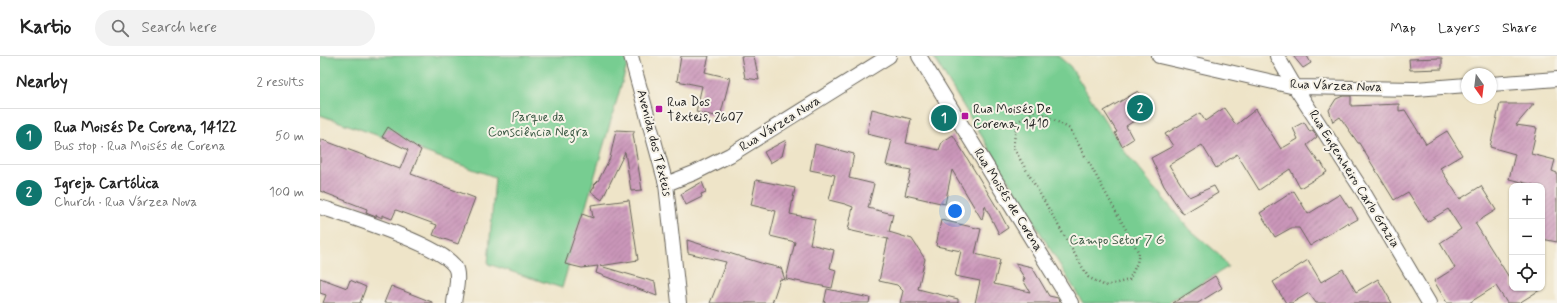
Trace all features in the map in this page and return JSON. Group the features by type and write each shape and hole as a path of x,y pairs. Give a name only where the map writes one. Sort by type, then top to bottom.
{"street":[{"name":"Avenida dos Têxteis","path":"631,56 666,184 679,303"},
{"name":"Rua Várzea Nova","path":"666,184 694,174 730,155 889,56"},
{"name":"Rua Moisés de Corena","path":"919,56 1071,303"},
{"name":"Rua Várzea Nova","path":"1159,56 1295,87 1416,89 1461,85"},
{"name":"Rua Engenheiro Carlo Grazia","path":"1277,56 1295,87 1364,193 1429,303"},
{"path":"1497,84 1557,79"},
{"path":"320,207 381,228 445,256 456,268 457,282 454,303"}],"path":[{"path":"1036,110 1070,129 1139,253 1137,263 1129,280 1105,286 1088,277 1013,147 1017,122 1036,110"}],"green space":[{"name":"Parque da Consciência Negra","path":"320,56 622,56 628,62 562,288 488,264 495,177 320,115"},
{"name":"Campo Setor 7 G","path":"933,56 1058,56 1070,66 1125,152 1187,227 1220,255 1228,267 1168,303 1083,303"}],"building":[{"path":"681,56 709,56 705,72 730,78 720,117 696,112 702,86 677,81"},
{"path":"741,56 754,56 759,80 745,78"},
{"path":"1293,56 1307,56 1311,63 1303,68"},
{"path":"1442,58 1442,69 1410,70 1409,59"},
{"path":"1138,91 1150,111 1126,126 1133,139 1122,146 1115,133 1117,132 1104,111"},
{"path":"1343,96 1351,96 1351,106 1399,104 1399,111 1405,110 1426,144 1447,131 1462,155 1440,168 1460,199 1481,186 1496,210 1475,223 1509,277 1509,291 1538,291 1519,303 1507,303 1496,286 1469,303 1447,303 1434,281 1455,268 1440,243 1461,229 1448,209 1427,222 1408,192 1394,200 1359,143 1340,117 1333,122 1329,110 1336,99"},
{"path":"1500,104 1534,104 1516,125 1537,128 1531,154 1555,160 1552,171 1557,173 1557,242 1545,240 1545,183 1526,183 1509,179 1515,154 1490,147"},
{"path":"1224,108 1236,125 1256,109 1281,149 1298,139 1293,128 1304,122 1310,132 1313,130 1317,137 1307,145 1327,172 1300,188 1290,169 1259,190 1237,154 1216,168 1202,145 1169,165 1189,197 1214,186 1218,193 1183,214 1164,186 1151,158 1173,146 1165,134 1200,113 1205,121"},
{"path":"872,109 911,119 906,143 939,150 942,142 953,135 1008,228 999,234 985,206 982,220 952,170 945,204 905,195 911,170 886,165 892,140 867,134"},
{"path":"388,127 421,150 411,174 475,198 458,244 433,235 437,225 396,210 392,219 382,215 382,218 376,215 376,217 366,213 367,209 320,191 320,139 400,169 408,150 382,137"},
{"path":"616,130 635,131 633,134 642,190 631,191 625,152 602,200 591,192 610,158"},
{"path":"786,140 782,156 770,163 764,152"},
{"path":"815,144 854,154 849,178 874,184 868,208 893,214 889,232 912,239 925,259 918,289 958,299 958,303 900,303 903,291 897,285 879,281 888,239 848,230 853,207 829,200 835,175 810,170"},
{"path":"756,180 795,188 790,214 815,219 810,244 834,250 830,268 836,270 832,288 786,279 795,242 770,236 776,211 751,205"},
{"path":"702,182 706,192 701,194 702,197 686,205 681,194"},
{"path":"1294,191 1308,214 1340,194 1349,208 1351,207 1358,219 1349,224 1348,222 1310,246 1299,228 1291,228 1275,237 1260,213"},
{"path":"629,200 638,260 600,266 655,282 657,296 596,273 598,266 582,268 565,264 582,214 593,218 591,205"},
{"path":"941,220 981,229 975,254 1000,260 994,284 1030,292 1023,280 1025,279 1015,263 1032,267 1049,296 1058,298 1059,303 975,303 980,281 955,276 961,251 936,246"},
{"path":"687,240 781,268 785,280 780,279 772,303 710,303 726,262 688,253"},
{"path":"1308,260 1321,282 1343,269 1356,292 1378,279 1392,303 1316,303 1309,293 1292,303 1286,303 1273,282"},
{"path":"1215,276 1222,288 1198,303 1173,303"},
{"path":"320,278 347,288 350,280 366,287 360,303 323,303 326,295 320,293"},
{"path":"391,286 432,302 432,303 384,303"},
{"path":"827,289 870,298 869,303 824,303"}],"place":[{"name":"Igreja Cartólica","path":"1140,108"},
{"name":"Rua Dos Têxteis, 2607","path":"659,109"},
{"name":"Rua Moisés De Corena, 1410","path":"965,116"},
{"name":"Rua Moisés De Corena, 14122","path":"944,118"}]}
